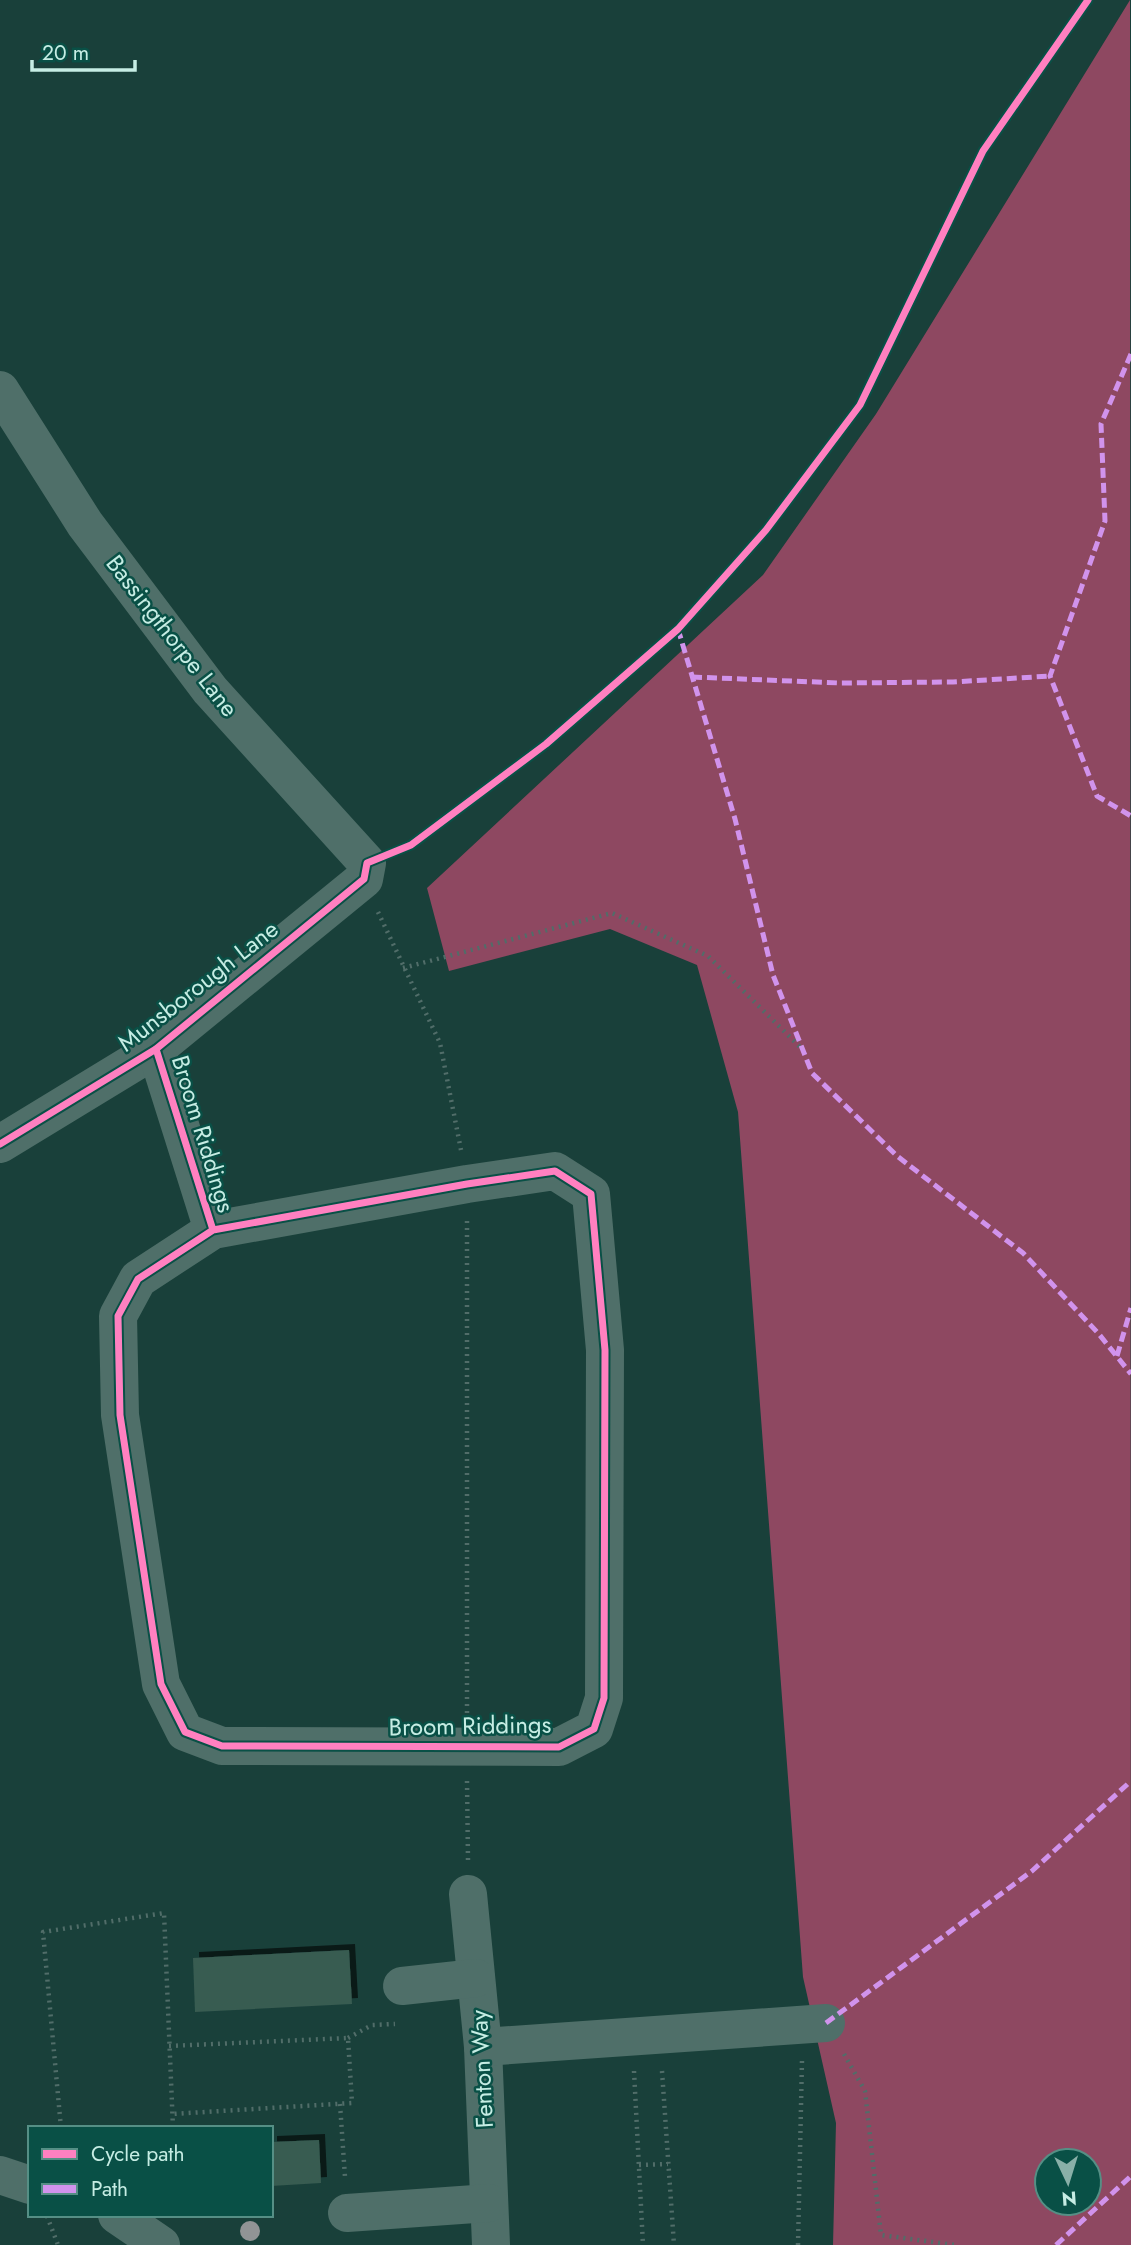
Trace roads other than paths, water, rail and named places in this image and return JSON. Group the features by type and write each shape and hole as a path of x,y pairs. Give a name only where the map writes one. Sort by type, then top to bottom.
{"street":[{"name":"Bassingthorpe Lane","path":"0,390 85,524 210,690 365,871"},
{"name":"Munsborough Lane","path":"0,1144 156,1049 365,871"},
{"name":"Broom Riddings","path":"156,1049 213,1230"},
{"name":"Broom Riddings","path":"555,1171 591,1194 605,1350 604,1698 593,1729 559,1747 222,1746 185,1732 161,1684 120,1415 118,1316 138,1279 213,1230 467,1184 555,1171"},
{"name":"Fenton Way","path":"468,1894 483,2047 491,2245"},
{"path":"402,1986 476,1978"},
{"path":"483,2047 814,2024"},
{"path":"0,2175 28,2184"},
{"path":"347,2213 489,2203"},
{"path":"120,2217 161,2245"}]}
